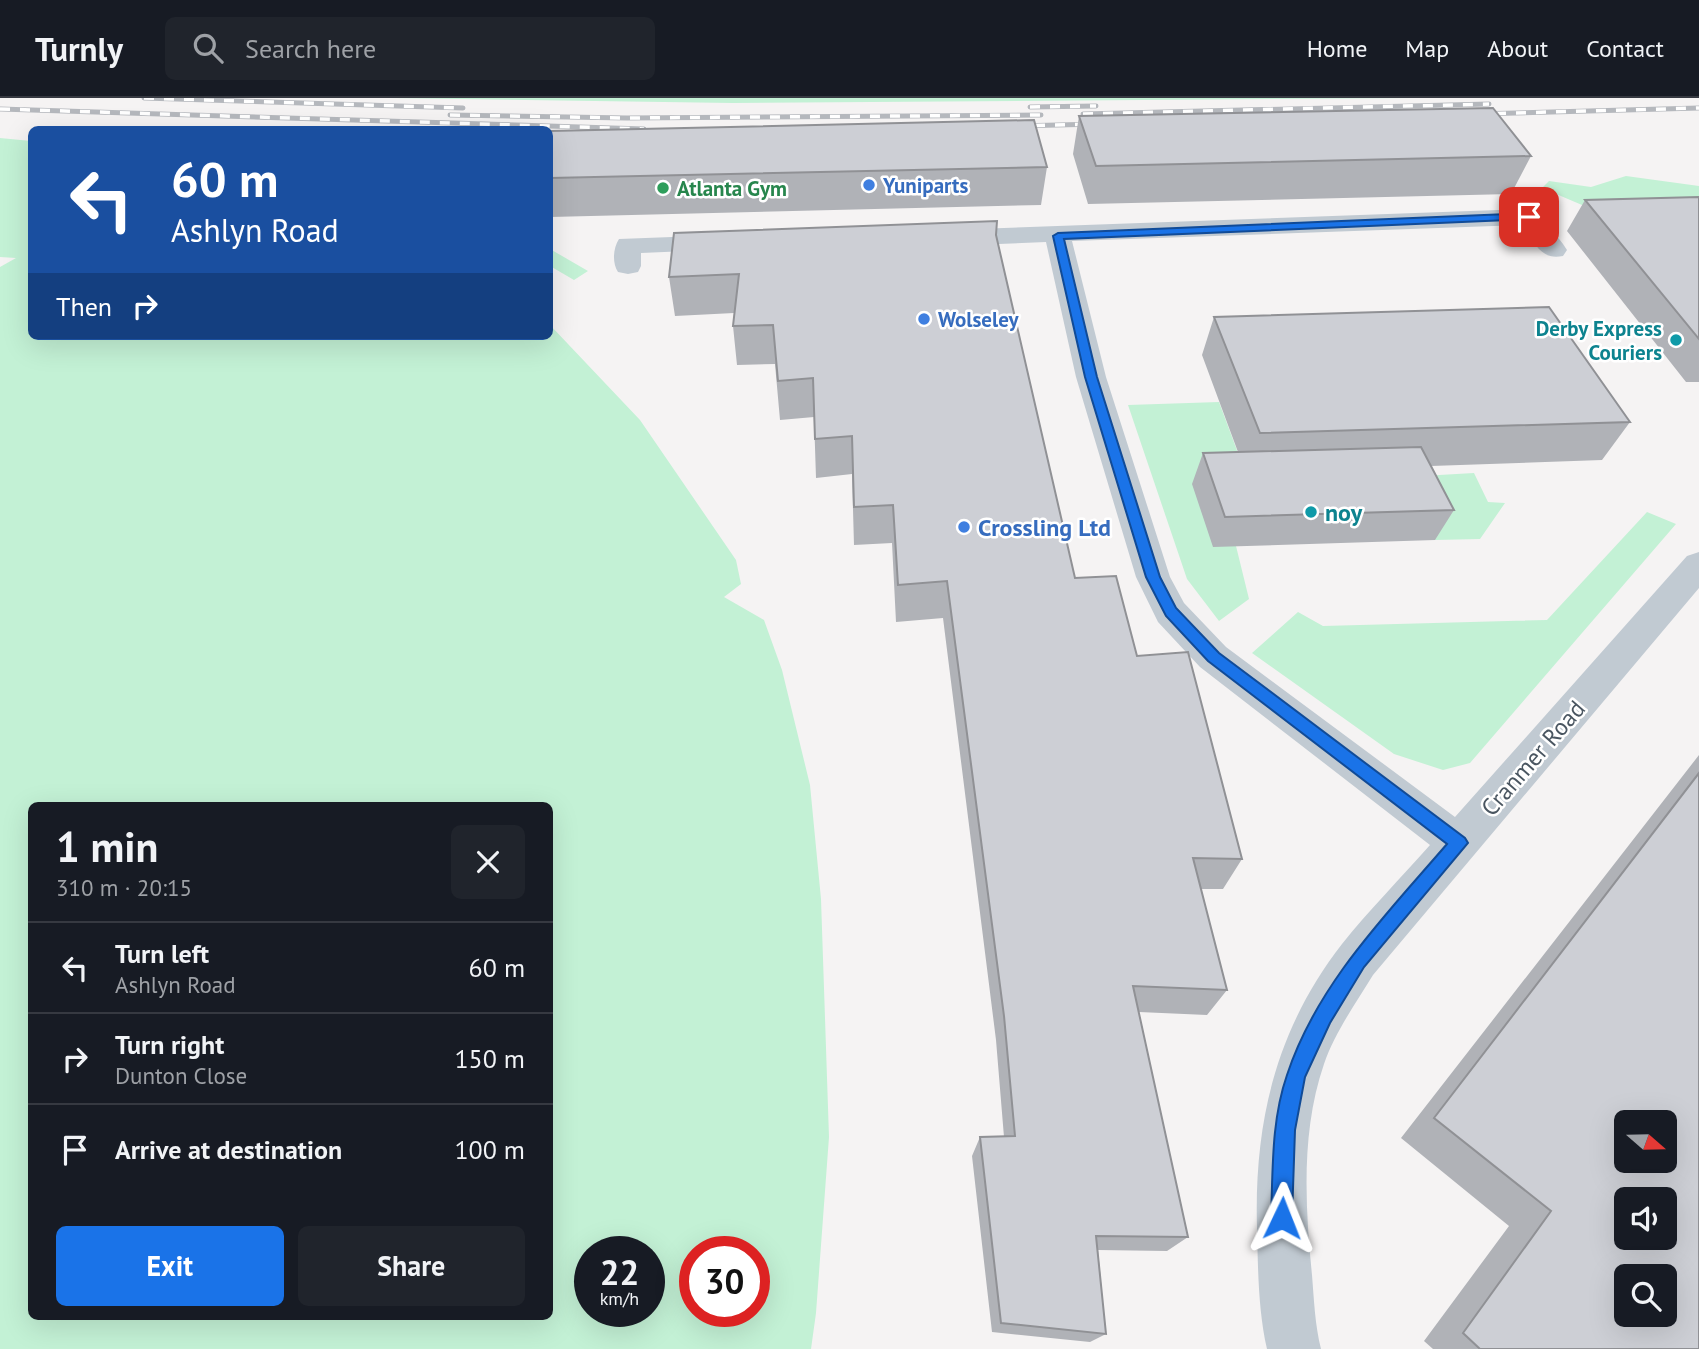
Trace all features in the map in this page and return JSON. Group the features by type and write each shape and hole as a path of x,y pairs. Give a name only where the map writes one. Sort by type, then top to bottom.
{"street":[{"path":"919,239 1529,217 1554,250"},
{"path":"1058,236 1091,377 1153,577 1171,612 1213,657 1459,843"},
{"path":"628,266 628,245 753,243"},
{"name":"Cranmer Road","path":"1294,1349 1290,1332 1282,1218 1285,1130 1296,1076 1324,1016 1357,960 1699,565"}],"green space":[{"path":"390,98 1417,98 733,103"},
{"path":"0,138 28,141 28,340 553,340 553,328 640,420 736,560 741,584 724,597 764,620 782,670 810,785 821,899 829,1137 811,1349 0,1349 0,267 16,258 0,257"},
{"path":"1626,176 1699,186 1699,198 1615,219 1542,188 1549,181 1591,187"},
{"path":"553,251 588,271 574,280 553,268"},
{"path":"1219,402 1245,472 1213,546 1236,546 1249,599 1219,621 1187,579 1128,405"},
{"path":"1474,473 1488,502 1505,503 1480,539 1435,540 1404,477"},
{"path":"1647,512 1676,524 1470,763 1443,770 1394,754 1252,653 1298,612 1323,626 1547,620"}],"building":[{"path":"1493,108 1531,156 1096,166 1079,116"},
{"path":"1034,120 1047,167 553,178 553,131"},
{"path":"1699,197 1699,339 1585,200"},
{"path":"997,221 996,235 1075,578 1116,576 1137,656 1188,652 1242,859 1193,858 1227,990 1133,986 1188,1237 1096,1236 1106,1334 1001,1323 980,1137 1015,1136 1004,1016 947,581 898,585 893,505 854,507 852,436 815,439 813,378 778,381 773,325 733,326 739,274 669,277 674,233"},
{"path":"1549,307 1630,422 1260,433 1214,317"},
{"path":"1421,447 1454,510 1225,517 1203,453"},
{"path":"1699,773 1699,1349 1480,1349 1463,1333 1551,1211 1434,1118"}],"railway":[{"path":"144,98 463,108"},
{"path":"1083,114 1489,104"},
{"path":"1030,107 1096,106"},
{"path":"1476,114 1699,108"},
{"path":"0,109 547,126"},
{"path":"450,115 627,118 1041,115"},
{"path":"1015,126 1099,124"},
{"path":"553,126 644,129"}],"place":[{"name":"Yuniparts","path":"869,185"},
{"name":"Atlanta Gym","path":"663,188"},
{"name":"Wolseley","path":"924,319"},
{"name":"Derby Express Couriers","path":"1676,340"},
{"name":"noy","path":"1311,512"},
{"name":"Crossling Ltd","path":"964,527"}],"route":[{"path":"1282,1218 1285,1130 1296,1076 1324,1016 1357,960 1459,843 1213,657 1171,612 1153,577 1091,377 1058,236 1529,217"}]}
